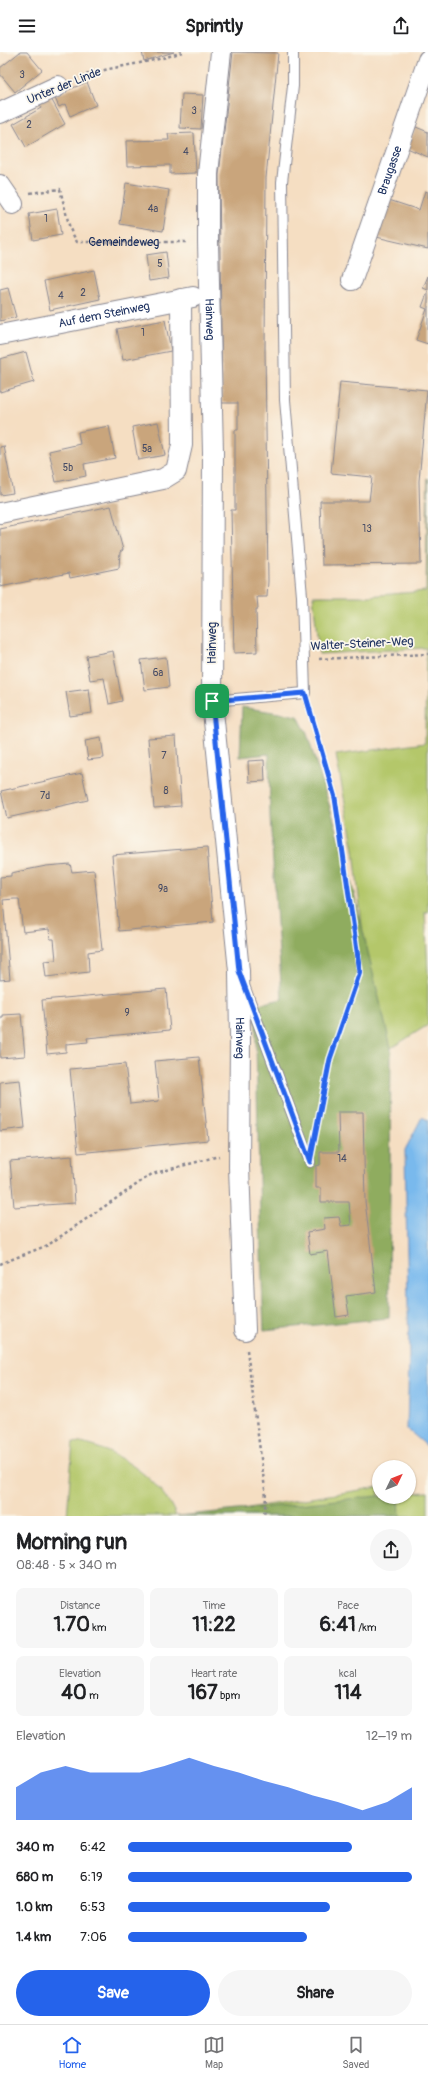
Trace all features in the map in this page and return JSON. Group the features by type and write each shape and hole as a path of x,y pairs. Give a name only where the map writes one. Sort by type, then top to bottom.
{"street":[{"name":"Hainweg","path":"221,52 208,174 212,452 212,701 239,971 239,1151 245,1330"},
{"name":"Braugasse","path":"352,280 428,60"},
{"name":"Unter der Linde","path":"0,113 58,86"},
{"name":"Auf dem Steinweg","path":"0,336 209,293"},
{"path":"0,513 163,479 176,471 182,445 181,299"}],"lane":[{"path":"293,52 293,86 282,182 284,400 302,596 304,659"},
{"name":"Walter-Steiner-Weg","path":"304,659 305,693"},
{"path":"212,701 305,693"},
{"path":"239,971 310,1162"}],"path":[{"name":"Unter der Linde","path":"58,86 95,72 144,63 182,52"},
{"name":"Gemeindeweg","path":"7,195 60,189 70,229 77,242 208,242"},
{"name":"Walter-Steiner-Weg","path":"304,659 428,654"},
{"path":"305,693 335,798 360,972 330,1059 315,1132"},
{"path":"0,1264 48,1245 152,1174 239,1151"},
{"path":"245,1330 266,1497 264,1516"}],"green space":[{"path":"428,478 428,912 425,912 428,971 428,1025 391,1048 363,936 354,850 336,755 425,743 426,648 319,654 313,596 369,596 426,591"},
{"path":"242,707 298,716 307,734 344,852 391,1048 389,1318 264,1330 255,1005 282,999 270,817 269,754 240,757"},
{"path":"73,1442 103,1450 119,1457 134,1467 160,1490 176,1516 67,1516"},
{"path":"372,1488 372,1504 416,1504 416,1493 428,1492 428,1516 241,1516 242,1509"},
{"path":"372,1497 372,1504 399,1504 400,1516 177,1516"}],"water":[{"path":"422,1117 428,1120 428,1447 407,1429 409,1357 405,1150"}],"building":[{"path":"20,52 27,52 42,70 15,92 0,74 0,68"},
{"path":"142,52 174,52 144,61"},
{"path":"233,52 278,53 266,178 265,350 267,597 257,597 257,652 234,653 231,510 235,510 235,430 238,430 238,403 222,403 219,175"},
{"path":"87,82 96,105 70,116 65,104 59,107 54,96"},
{"path":"182,94 203,95 201,129 180,128"},
{"path":"49,95 65,124 26,147 13,124 41,108 37,101"},
{"path":"416,127 428,132 428,157 407,148"},
{"path":"194,133 196,173 170,174 170,165 127,166 126,141 169,140 168,134"},
{"path":"126,183 169,190 163,231 120,224"},
{"path":"425,191 428,192 428,249 372,236 386,199 419,210"},
{"path":"57,209 61,235 33,240 29,214"},
{"path":"166,252 169,278 149,281 146,255"},
{"path":"94,270 100,299 50,310 44,281"},
{"path":"428,276 428,290 423,288"},
{"path":"8,288 16,317 0,321 0,290"},
{"path":"428,291 428,344 416,340 427,309 422,307"},
{"path":"165,320 171,351 123,360 117,329"},
{"path":"26,352 34,382 0,392 0,359"},
{"path":"340,382 427,390 419,481 421,564 322,565 320,501 369,501 372,477 331,473"},
{"path":"158,422 165,455 138,460 132,427"},
{"path":"109,426 115,458 84,464 86,476 56,482 49,451 80,444 78,432"},
{"path":"4,446 13,493 0,495 0,447"},
{"path":"111,506 123,550 120,552 119,568 70,578 69,573 0,587 0,529"},
{"path":"113,651 122,701 109,704 104,678 90,680 86,656"},
{"path":"166,657 169,687 145,690 141,660"},
{"path":"89,689 92,713 70,716 66,692"},
{"path":"176,736 181,806 154,808 148,738"},
{"path":"101,738 104,758 88,760 85,741"},
{"path":"264,760 265,781 249,782 248,761"},
{"path":"82,773 88,800 7,818 1,791"},
{"path":"207,847 213,922 119,931 112,855"},
{"path":"70,864 72,872 94,870 102,950 88,952 89,972 46,977 44,961 56,960 54,939 50,939 49,929 23,932 19,899 14,899 3,900 10,979 0,980 0,877 11,876 11,873 46,866"},
{"path":"166,989 170,1030 87,1038 88,1042 66,1044 66,1052 47,1054 42,1000"},
{"path":"21,1014 25,1056 0,1058 0,1018 3,1018 3,1015"},
{"path":"199,1057 208,1140 78,1153 70,1069 125,1064 130,1104 159,1101 155,1061"},
{"path":"20,1080 25,1128 0,1131 0,1082"},
{"path":"338,1112 363,1112 365,1201 376,1292 346,1296 349,1315 336,1317 328,1251 310,1254 307,1232 325,1229 324,1218 339,1217 341,1226 351,1225 349,1202 321,1202 321,1188 316,1188 316,1166 320,1165 320,1152 339,1152"},
{"path":"72,1156 75,1203 14,1207 10,1161"}],"route":[{"path":"305,693 321,743 335,798 360,972 330,1059 310,1162 239,971 212,701 305,693"}]}
